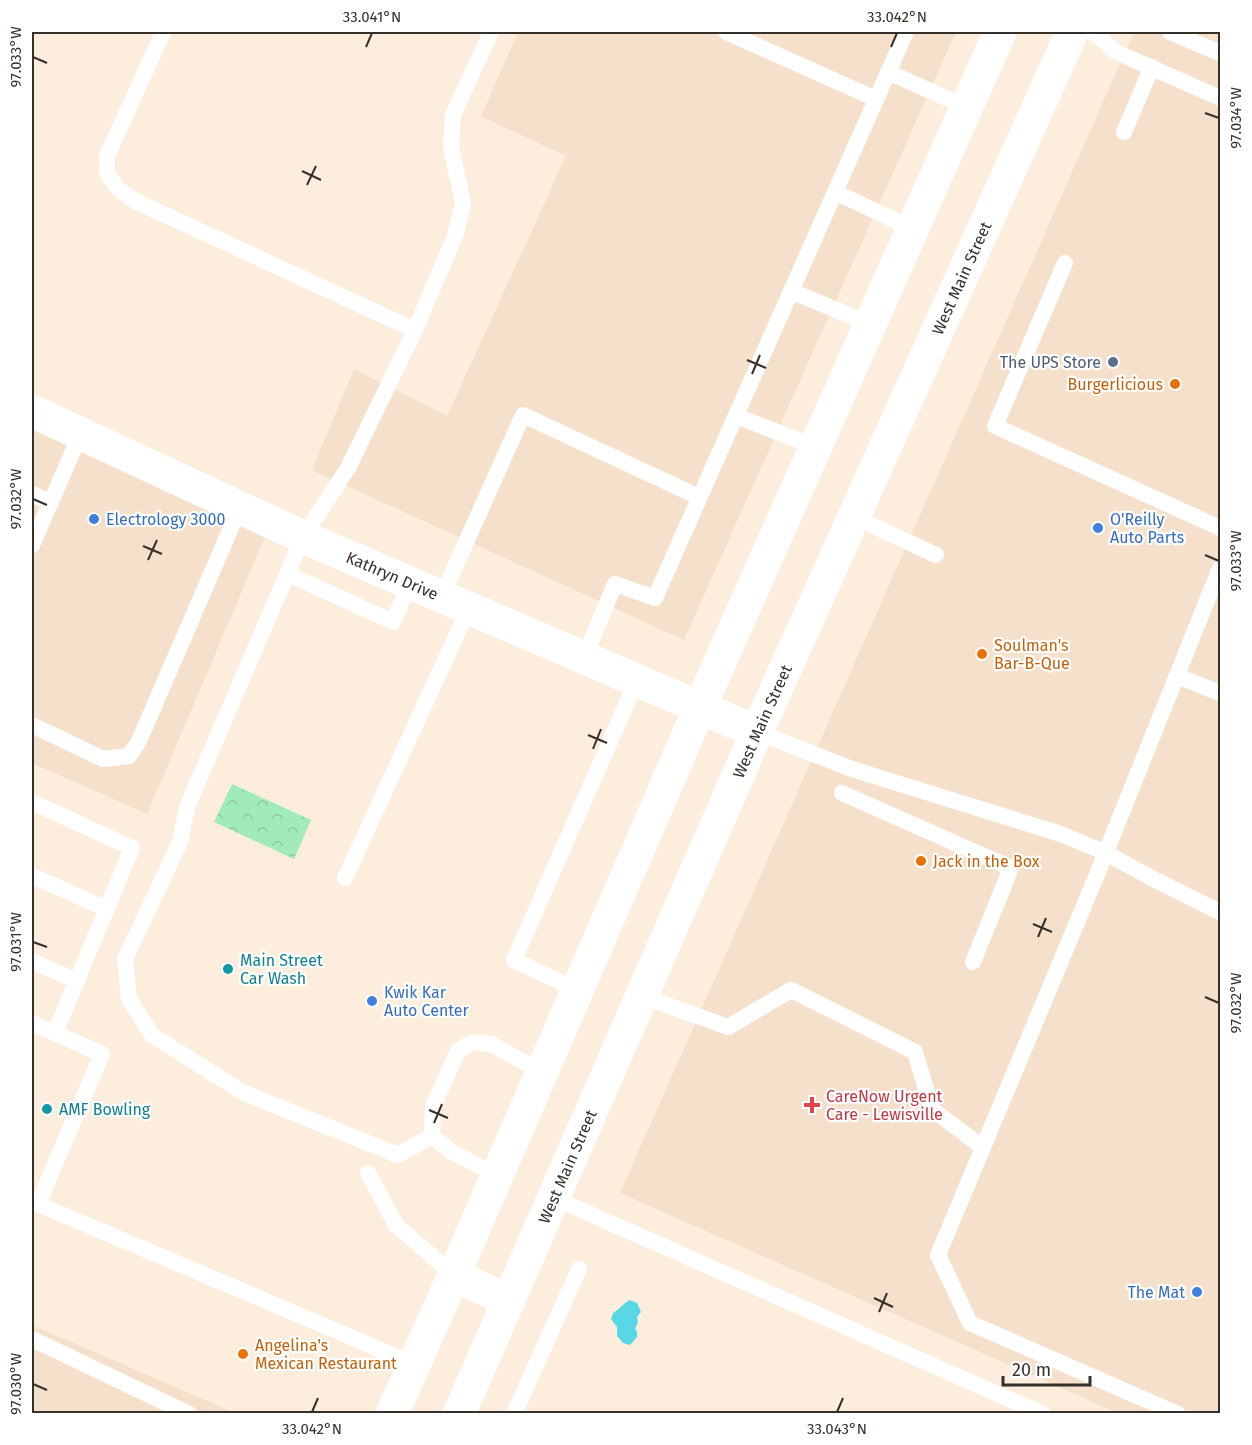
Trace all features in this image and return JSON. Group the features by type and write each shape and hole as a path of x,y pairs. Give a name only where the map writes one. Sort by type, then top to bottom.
{"main road":[{"path":"392,1413 498,1175 700,707 1000,32"},
{"name":"West Main Street","path":"459,1413 757,732 1072,32"},
{"name":"Kathryn Drive","path":"32,411 303,537 757,732"},
{"path":"454,1275 509,1301"}],"lane":[{"path":"163,32 107,156 107,173 117,188 135,201 415,330"},
{"path":"432,1136 398,1155 244,1093 152,1035 129,999 125,959 180,842 187,807 303,537 348,468 415,330 455,236 463,203 451,147 453,115 490,32"},
{"path":"726,32 876,99"},
{"path":"584,658 615,584 655,598 906,32"},
{"path":"1093,32 1116,52 1221,98"},
{"path":"1170,32 1221,53"},
{"path":"1124,132 1152,67"},
{"path":"888,72 966,107"},
{"path":"835,192 913,229"},
{"path":"1065,263 995,426 1221,528"},
{"path":"791,291 870,324"},
{"path":"345,878 455,602 523,415 699,497"},
{"path":"736,416 816,447"},
{"path":"32,545 81,433"},
{"path":"32,494 51,502"},
{"path":"32,725 103,759 129,756 139,741 240,507"},
{"path":"854,517 936,555"},
{"path":"1178,1413 970,1323 938,1255 1106,853 1221,568"},
{"path":"288,574 393,622 410,583"},
{"path":"1177,676 1221,693"},
{"path":"577,990 514,960 638,680"},
{"path":"757,732 852,769 1061,834 1106,853 1221,912"},
{"path":"842,793 1011,868 973,962"},
{"path":"32,802 132,848 55,1033"},
{"path":"32,876 107,909"},
{"path":"32,961 77,981"},
{"path":"642,996 728,1027 791,990 915,1052 932,1109 982,1147"},
{"path":"32,1023 102,1054 35,1207 414,1364"},
{"path":"432,1136 433,1106 458,1051 472,1042 491,1044 542,1072"},
{"path":"432,1136 452,1152 498,1175"},
{"path":"368,1173 396,1225 454,1275"},
{"path":"554,1198 1043,1413"},
{"path":"514,1413 579,1269"},
{"path":"32,1339 189,1413"}],"shaded area":[{"path":"518,32 956,32 684,640 312,470 354,369 447,416 566,156 481,116"},
{"path":"1134,32 1220,32 1220,1413 1118,1413 620,1193"},
{"path":"32,425 268,530 147,814 32,763"},
{"path":"32,1325 235,1413 32,1413"}],"green space":[{"path":"232,784 311,820 294,859 214,822"}],"water":[{"path":"630,1300 637,1303 641,1312 637,1317 638,1322 635,1329 637,1337 630,1345 623,1343 617,1336 617,1327 611,1319 613,1313"}],"place":[{"name":"The UPS Store","path":"1113,362"},
{"name":"Burgerlicious","path":"1175,384"},
{"name":"Electrology 3000","path":"94,519"},
{"name":"O'Reilly Auto Parts","path":"1098,528"},
{"name":"Soulman's Bar-B-Que","path":"982,654"},
{"name":"Jack in the Box","path":"921,861"},
{"name":"Main Street Car Wash","path":"228,969"},
{"name":"Kwik Kar Auto Center","path":"372,1001"},
{"name":"CareNow Urgent Care - Lewisville","path":"812,1105"},
{"name":"AMF Bowling","path":"47,1109"},
{"name":"The Mat","path":"1197,1292"},
{"name":"Angelina's Mexican Restaurant","path":"243,1354"}]}
